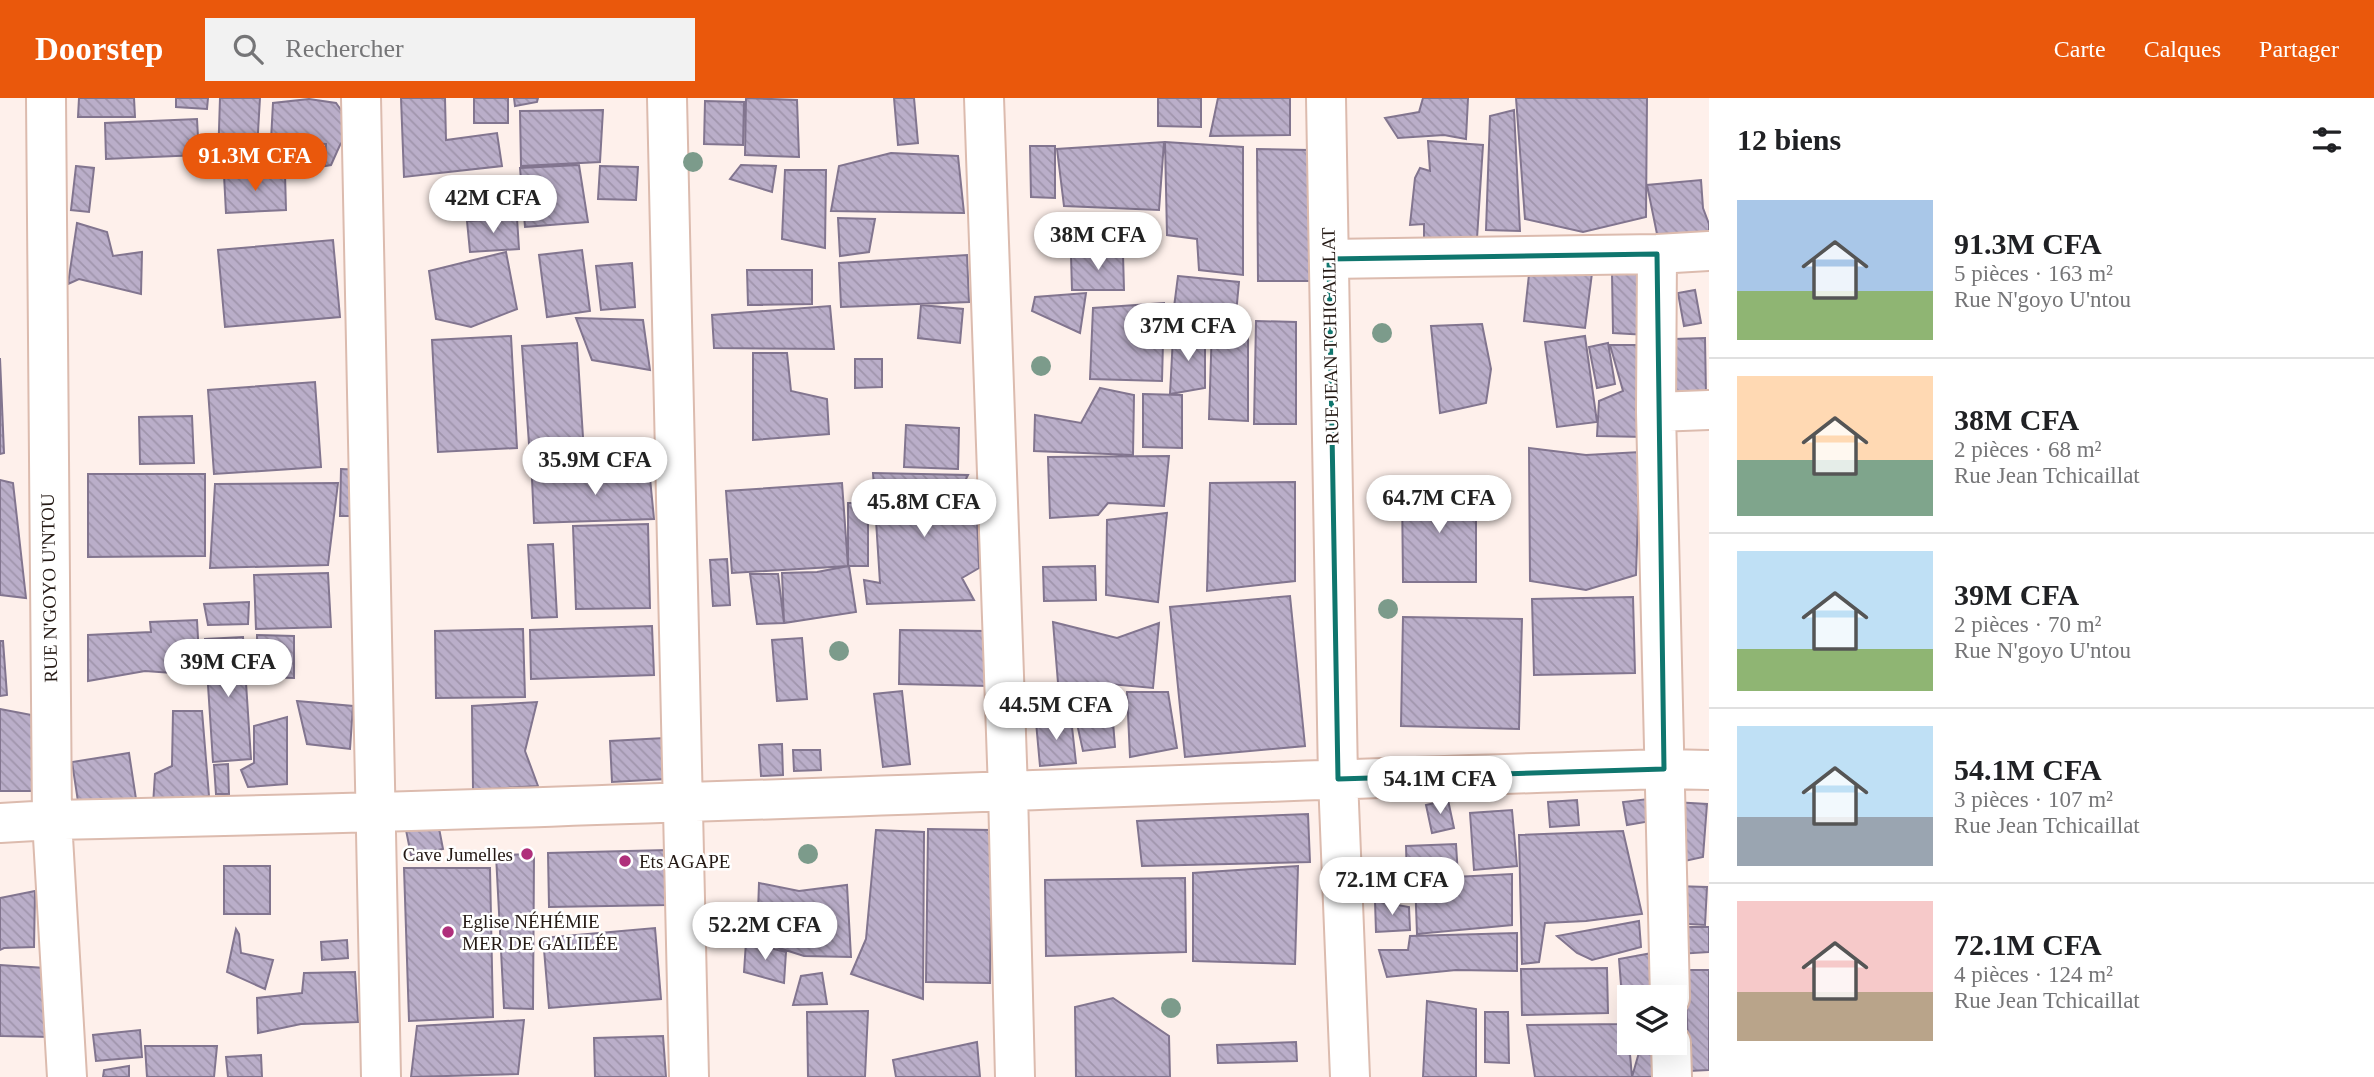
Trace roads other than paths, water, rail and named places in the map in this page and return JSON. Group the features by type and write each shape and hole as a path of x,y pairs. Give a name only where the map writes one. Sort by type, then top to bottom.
{"street":[{"name":"RUE N'GOYO U'NTOU","path":"46,98 52,820 67,1077"},
{"path":"361,98 381,1077"},
{"path":"667,98 689,1077"},
{"path":"984,98 1015,1077"},
{"name":"RUE JEAN TCHICAILLAT","path":"1326,98 1338,779 1350,1077"},
{"path":"1329,259 1709,251"},
{"path":"1657,254 1656,412 1670,985"},
{"path":"1656,412 1709,410"},
{"path":"0,823 376,813 1338,779 1709,770"},
{"path":"1671,1055 1672,1077"}],"place":[{"name":"Cave Jumelles","path":"527,854"},
{"name":"Ets AGAPE","path":"625,861"},
{"name":"Eglise NÉHÉMIE MER DE GALILÉE","path":"448,932"}]}
